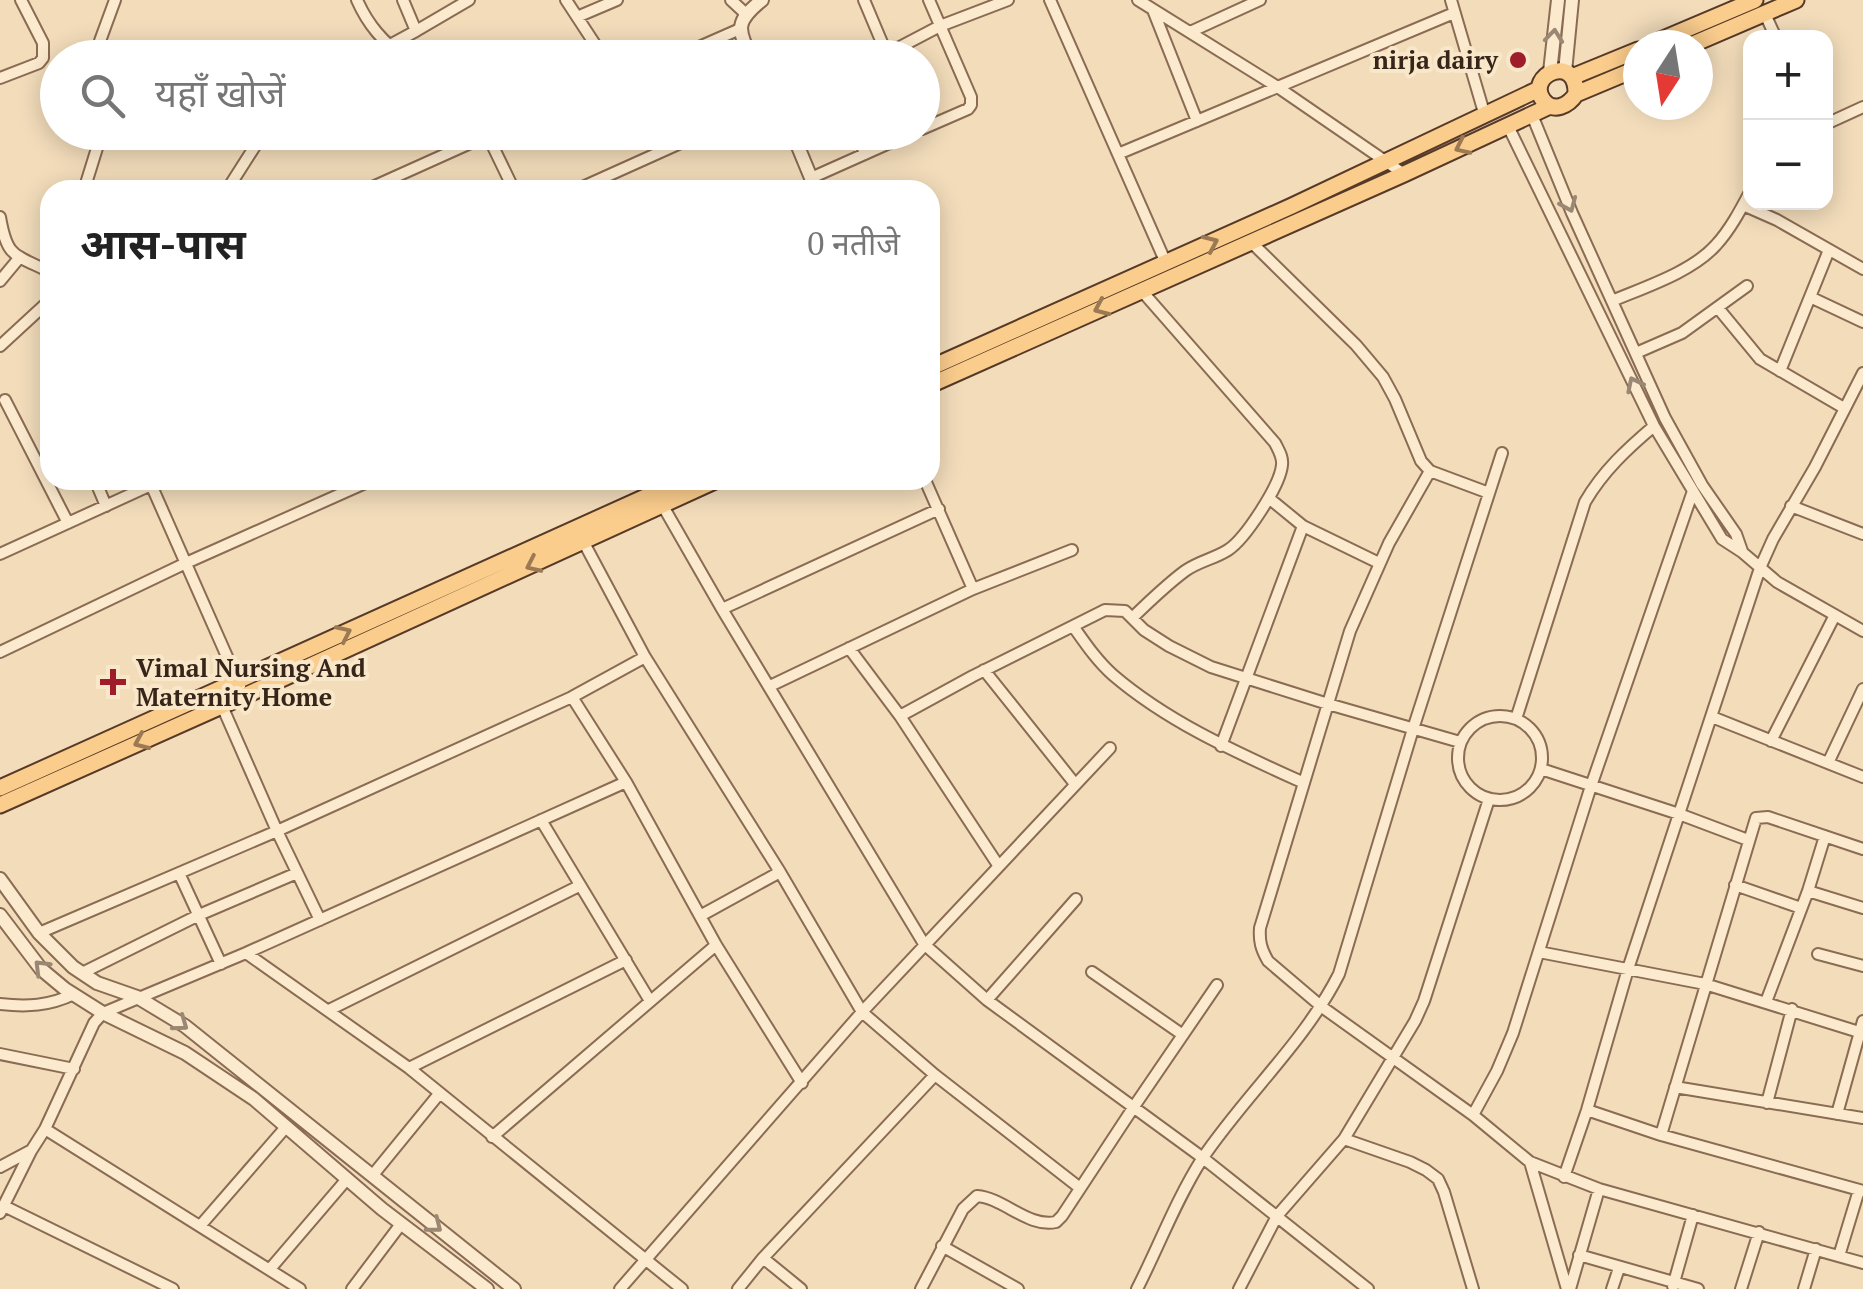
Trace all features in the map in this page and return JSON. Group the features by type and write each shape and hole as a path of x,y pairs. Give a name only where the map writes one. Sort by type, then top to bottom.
{"main road":[{"path":"1693,30 1760,7 1796,0"},
{"path":"1713,33 1760,7"},
{"path":"1566,79 1623,56"},
{"path":"1566,79 1570,103 1561,108 1550,106 1539,89 1542,79 1623,70"},
{"path":"940,364 1539,89"},
{"path":"940,381 1550,106"},
{"path":"0,788 583,542 655,493"},
{"path":"0,805 222,706 241,689 655,493"}],"street":[{"path":"21,0 42,40"},
{"path":"100,40 115,0"},
{"path":"357,0 384,40"},
{"path":"403,0 416,32"},
{"path":"401,40 469,0"},
{"path":"566,0 592,40"},
{"path":"577,17 617,0"},
{"path":"731,0 746,13"},
{"path":"742,40 740,29 746,13 762,0"},
{"path":"864,0 879,40"},
{"path":"928,0 971,96 968,109 940,121"},
{"path":"914,40 1008,0"},
{"path":"1050,0 1166,263"},
{"path":"1138,0 1276,86 1404,174"},
{"path":"1190,32 1260,0"},
{"path":"1451,0 1485,116"},
{"path":"1558,0 1566,79"},
{"path":"1566,79 1572,0"},
{"path":"1760,7 1772,30"},
{"path":"1153,10 1196,121"},
{"path":"1118,154 1454,13"},
{"path":"715,40 740,29"},
{"path":"0,78 40,62"},
{"path":"1833,121 1863,107"},
{"path":"1532,115 1682,452 1736,534 1742,552"},
{"path":"1508,126 1654,426 1722,539 1777,582 1863,630"},
{"path":"87,180 96,150"},
{"path":"233,180 253,150"},
{"path":"388,180 453,150"},
{"path":"497,150 510,180"},
{"path":"598,180 665,150"},
{"path":"800,150 812,180"},
{"path":"864,150 865,154"},
{"path":"821,180 874,150"},
{"path":"1612,301 1670,276 1702,257 1717,244 1743,205"},
{"path":"1754,210 1863,269"},
{"path":"0,220 6,245 40,267"},
{"path":"1250,242 1356,345 1382,377 1421,461 1430,471 1489,493"},
{"path":"1780,371 1829,250"},
{"path":"0,280 20,257"},
{"path":"1636,353 1682,333 1748,286"},
{"path":"1132,618 1193,566 1228,550 1238,541 1270,498 1282,464 1275,444 1142,290"},
{"path":"1810,297 1863,322"},
{"path":"1718,308 1760,358 1844,408"},
{"path":"0,346 40,309"},
{"path":"1564,1177 1760,568 1861,380"},
{"path":"5,400 40,469"},
{"path":"1516,718 1585,502 1622,453 1654,426"},
{"path":"1137,1289 1203,1158 1322,1007 1339,974 1502,453"},
{"path":"1430,471 1379,563 1350,631 1260,928 1259,940 1268,960 1322,1007 1530,1162 1599,1189 1863,1263"},
{"path":"51,490 68,524"},
{"path":"99,490 106,506"},
{"path":"0,554 138,490"},
{"path":"157,490 241,689"},
{"path":"0,652 350,490"},
{"path":"929,490 973,590"},
{"path":"1473,1116 1513,1033 1692,492"},
{"path":"655,493 924,944 986,1000 1203,1158 1368,1289"},
{"path":"1270,498 1303,526 1379,563"},
{"path":"1791,506 1863,534"},
{"path":"722,609 938,509"},
{"path":"1222,746 1303,526"},
{"path":"583,542 645,657 780,872 862,1012 935,1075 1080,1188"},
{"path":"770,686 973,590 1072,550"},
{"path":"900,716 1105,610 1125,611 1169,646 1211,667 1460,742"},
{"path":"1772,741 1835,615"},
{"path":"1073,626 1111,673 1170,715 1222,746 1304,783"},
{"path":"849,648 900,716 998,865"},
{"path":"39,933 277,831 572,697 645,657"},
{"path":"984,670 1075,784"},
{"path":"1828,763 1863,689"},
{"path":"572,697 626,782 716,945 802,1082"},
{"path":"222,706 320,920"},
{"path":"1490,717 1516,718 1540,744 1541,768 1526,791 1502,800 1489,799 1465,783 1457,756 1460,742 1477,722 1490,717"},
{"path":"1712,717 1863,777"},
{"path":"620,1289 862,1012 1110,748"},
{"path":"1541,768 1748,840"},
{"path":"173,1289 2,1210 103,1013 626,782"},
{"path":"1239,1289 1277,1216 1344,1139 1415,1020 1489,799"},
{"path":"1661,1135 1754,822 1762,816 1863,849"},
{"path":"541,820 650,1001"},
{"path":"1766,1002 1825,836"},
{"path":"700,916 780,872"},
{"path":"179,873 221,964"},
{"path":"82,973 199,915 297,873"},
{"path":"0,879 39,933 73,967 97,983 137,997 185,1026 514,1289"},
{"path":"1734,885 1801,908"},
{"path":"328,1010 579,886"},
{"path":"1808,892 1863,908"},
{"path":"986,1000 1076,899"},
{"path":"0,915 40,968 103,1013 185,1054 254,1099 402,1224 487,1289"},
{"path":"492,1137 716,945"},
{"path":"1539,952 1705,984 1861,1026 1859,1046 1837,1114"},
{"path":"246,953 409,1068 682,1289"},
{"path":"1818,954 1863,966"},
{"path":"409,1068 626,960"},
{"path":"1092,972 1183,1035"},
{"path":"921,1289 963,1208 976,1196 987,1197 1041,1224 1056,1222 1062,1216 1217,985"},
{"path":"0,1004 44,1005 74,994"},
{"path":"1767,1103 1792,1010"},
{"path":"0,1054 74,1070"},
{"path":"738,1289 935,1075"},
{"path":"1675,1087 1863,1118"},
{"path":"372,1176 439,1094"},
{"path":"1587,1110 1661,1135 1861,1190 1838,1256"},
{"path":"200,1226 286,1127"},
{"path":"45,1129 300,1289"},
{"path":"1344,1139 1410,1162 1438,1179 1473,1289"},
{"path":"0,1167 31,1150"},
{"path":"1530,1162 1568,1289"},
{"path":"270,1269 347,1179"},
{"path":"1568,1289 1599,1189"},
{"path":"1673,1286 1693,1215"},
{"path":"352,1289 402,1224"},
{"path":"1742,1289 1758,1232"},
{"path":"942,1246 1018,1289"},
{"path":"1804,1289 1816,1249"},
{"path":"1579,1255 1673,1286 1698,1289"},
{"path":"763,1258 801,1289"},
{"path":"1612,1289 1620,1268"}],"place":[{"name":"nirja dairy","path":"1518,60"},
{"name":"Vimal Nursing And Maternity Home","path":"113,682"}]}
